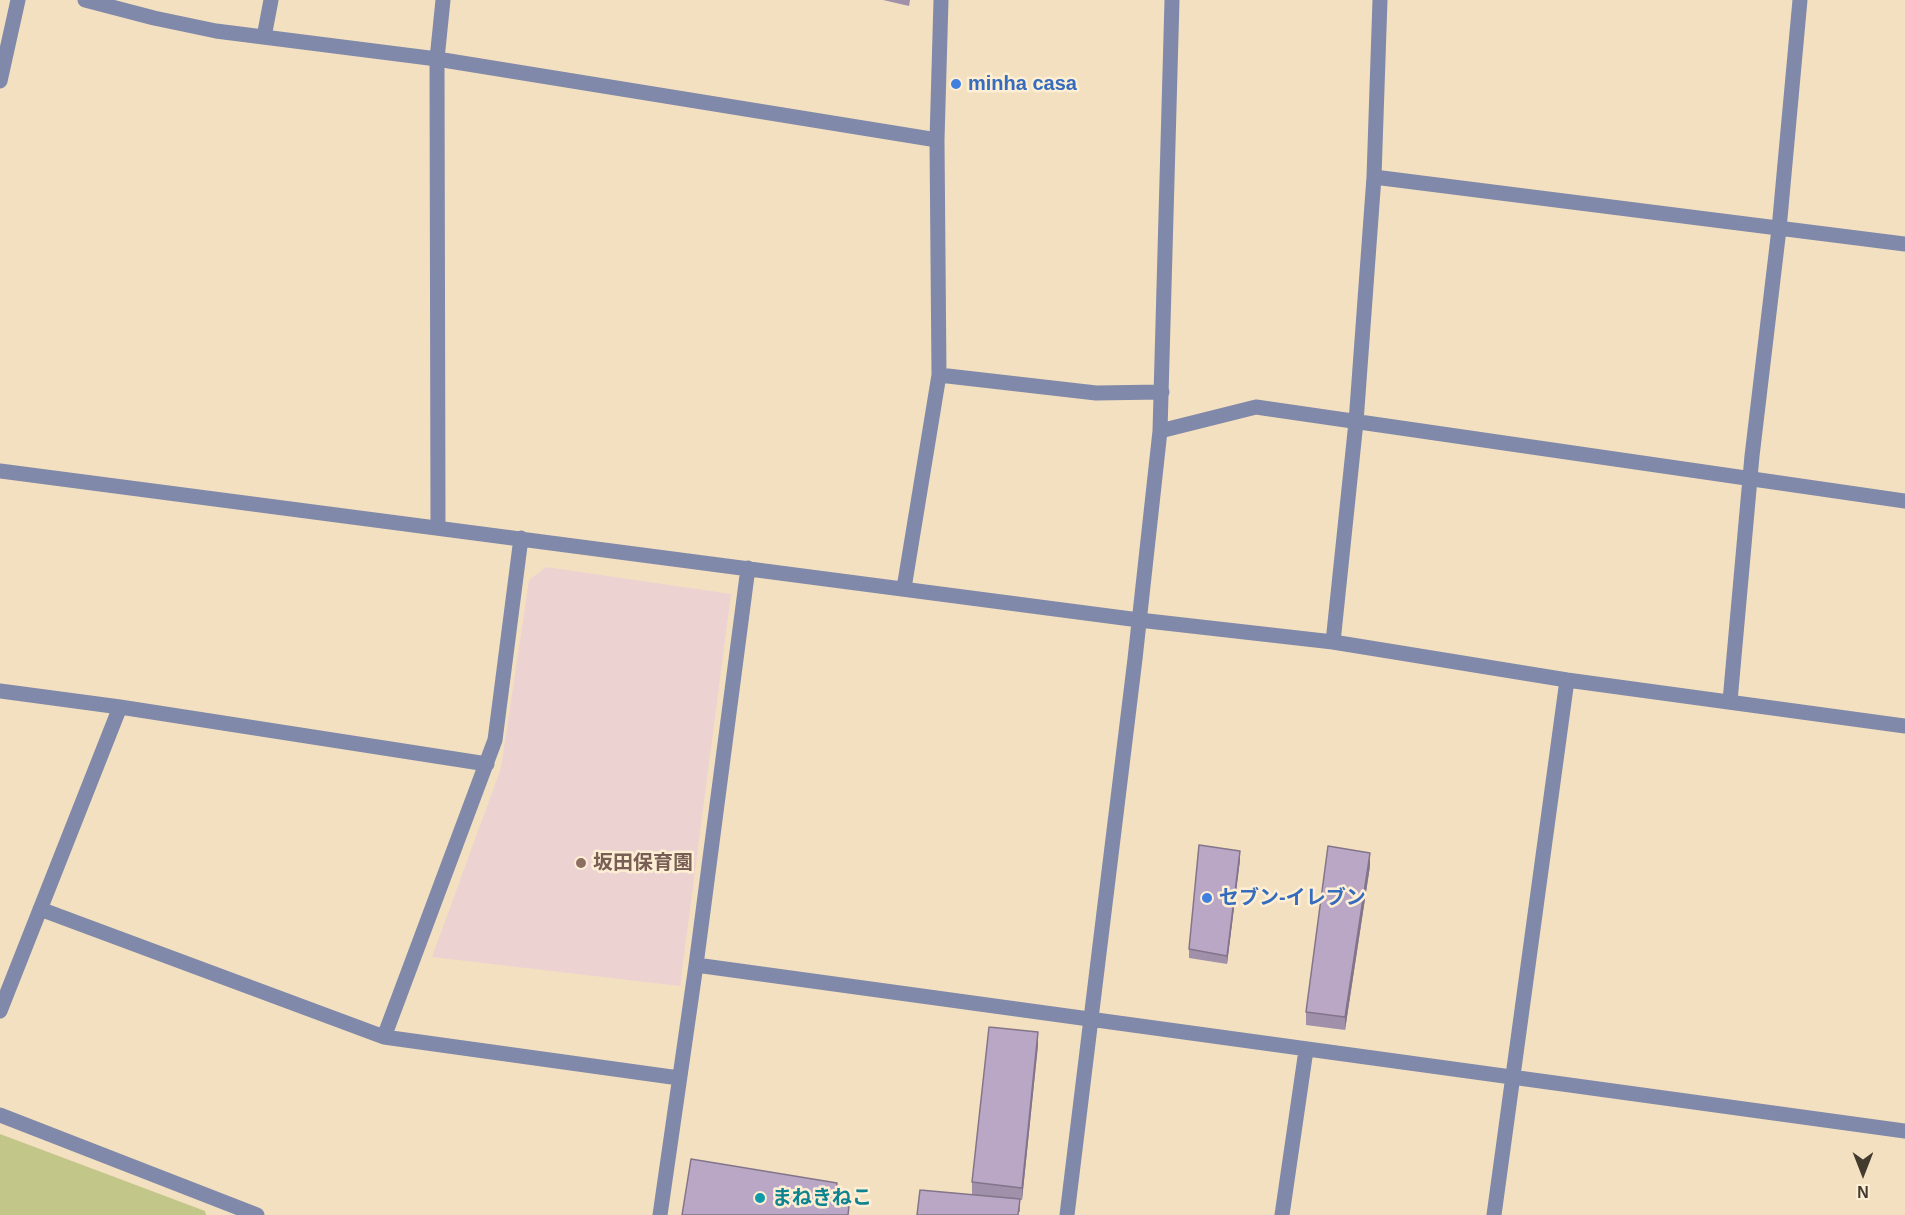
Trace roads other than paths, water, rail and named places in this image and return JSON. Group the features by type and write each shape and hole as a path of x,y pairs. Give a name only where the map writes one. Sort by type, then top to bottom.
{"street":[{"path":"0,81 18,0"},
{"path":"85,0 216,31 437,59 937,140"},
{"path":"264,37 271,0"},
{"path":"438,528 437,59 443,0"},
{"path":"904,588 939,375 937,140 942,0"},
{"path":"1067,1215 1160,431 1172,0"},
{"path":"1333,642 1356,422 1374,177 1380,0"},
{"path":"1730,701 1750,479 1779,229 1800,0"},
{"path":"1374,177 1905,244"},
{"path":"939,375 1096,393 1162,392"},
{"path":"1160,431 1256,407 1905,501"},
{"path":"0,471 1139,620 1333,642 1567,680 1905,726"},
{"path":"384,1037 495,740 521,538"},
{"path":"660,1215 696,966 748,568"},
{"path":"1494,1215 1567,680"},
{"path":"0,690 487,764"},
{"path":"0,1011 120,707"},
{"path":"40,909 384,1037 679,1078"},
{"path":"696,966 1905,1131"},
{"path":"1282,1215 1306,1050"},
{"path":"0,1115 231,1210 257,1215"}],"place":[{"name":"minha casa","path":"956,84"},
{"name":"坂田保育園","path":"581,863"},
{"name":"セブン-イレブン","path":"1207,898"},
{"name":"まねきねこ","path":"760,1198"}]}
